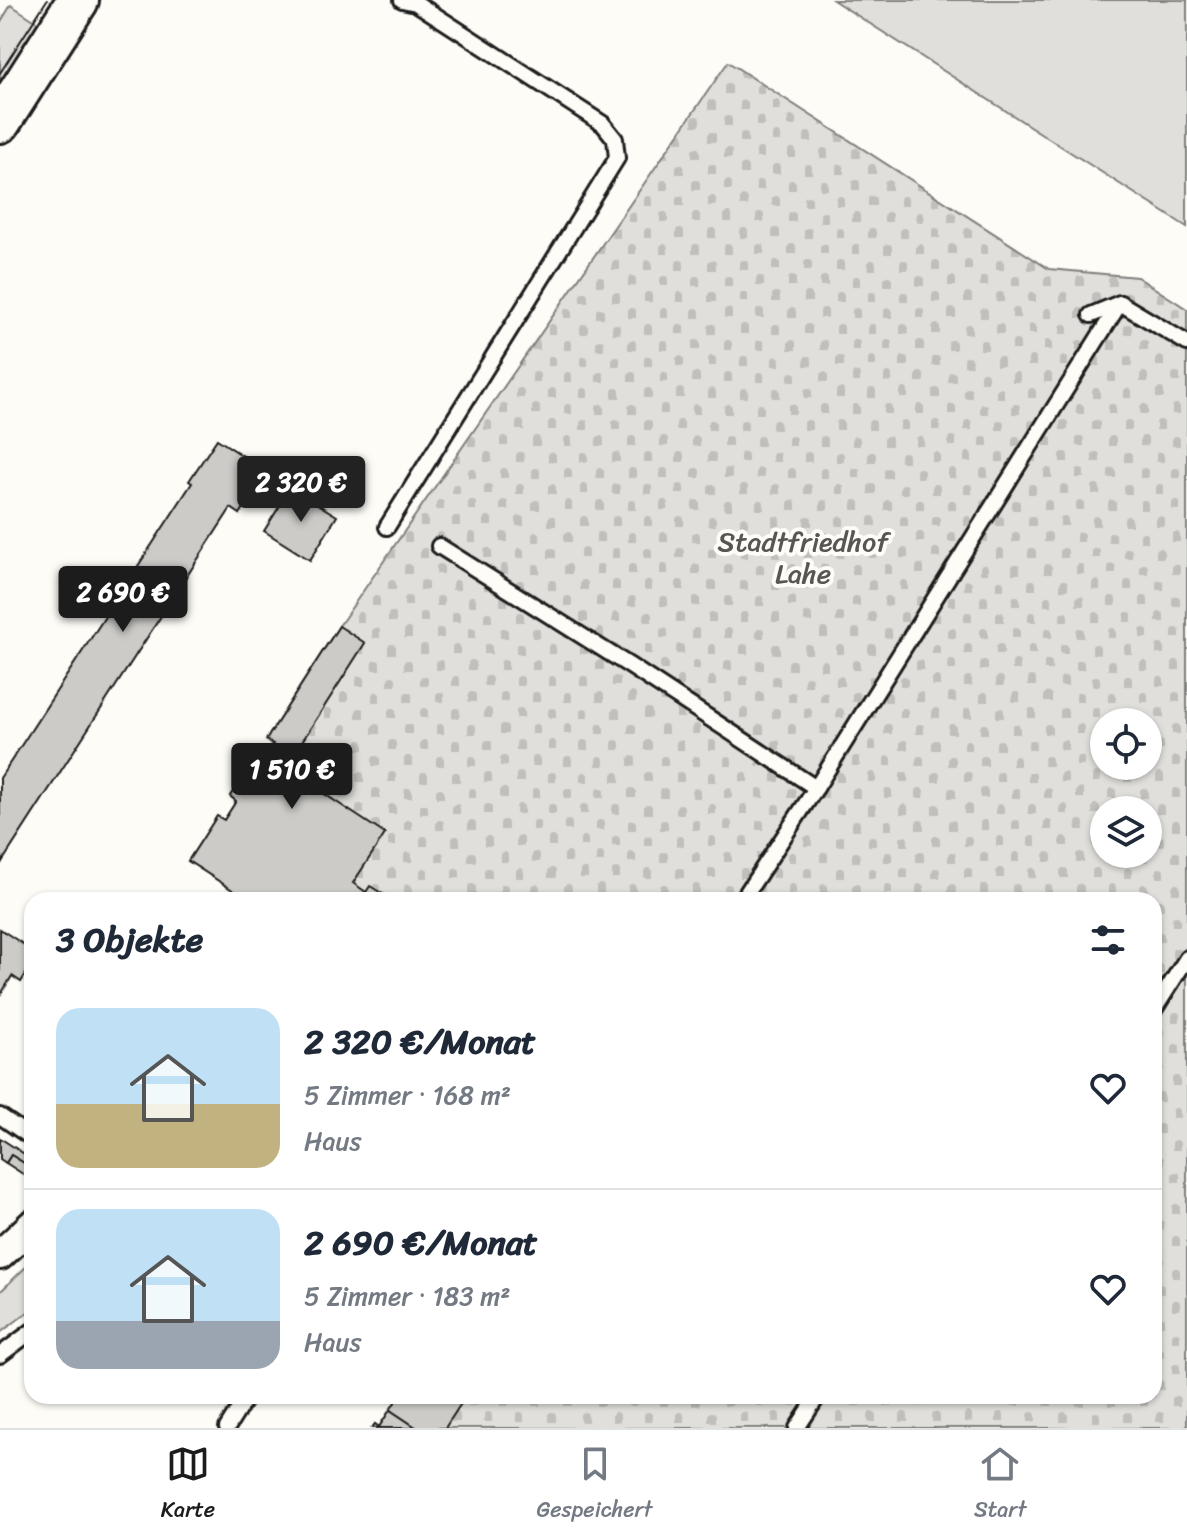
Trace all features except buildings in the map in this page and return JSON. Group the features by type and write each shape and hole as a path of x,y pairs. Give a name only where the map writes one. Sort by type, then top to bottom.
{"main road":[{"path":"0,122 78,0"}],"street":[{"path":"0,1255 24,1232"}],"lane":[{"path":"387,527 617,158 615,139 603,124 410,1"},
{"path":"1091,315 1120,303"},
{"path":"1120,303 1187,343"},
{"path":"747,892 816,788 1120,303"},
{"path":"439,546 816,788"},
{"path":"1162,997 1187,958"},
{"path":"0,1116 24,1132"},
{"path":"0,1355 24,1337"},
{"path":"227,1428 242,1404"},
{"path":"797,1428 813,1404"}],"green space":[{"path":"833,0 1187,0 1187,227"},
{"path":"11,5 40,24 0,86 0,23"},
{"name":"Stadtfriedhof Lahe","path":"728,62 1049,269 1137,277 1187,309 1187,1428 372,1428 375,1424 379,1427 394,1404 1162,1404 1162,892 236,892 188,861 217,816 224,820 236,801 230,796 259,751 265,755 272,745 266,740 339,626"},
{"path":"24,1269 24,1315 0,1333 0,1292"}],"tram line":[{"path":"0,73 47,0"}]}
